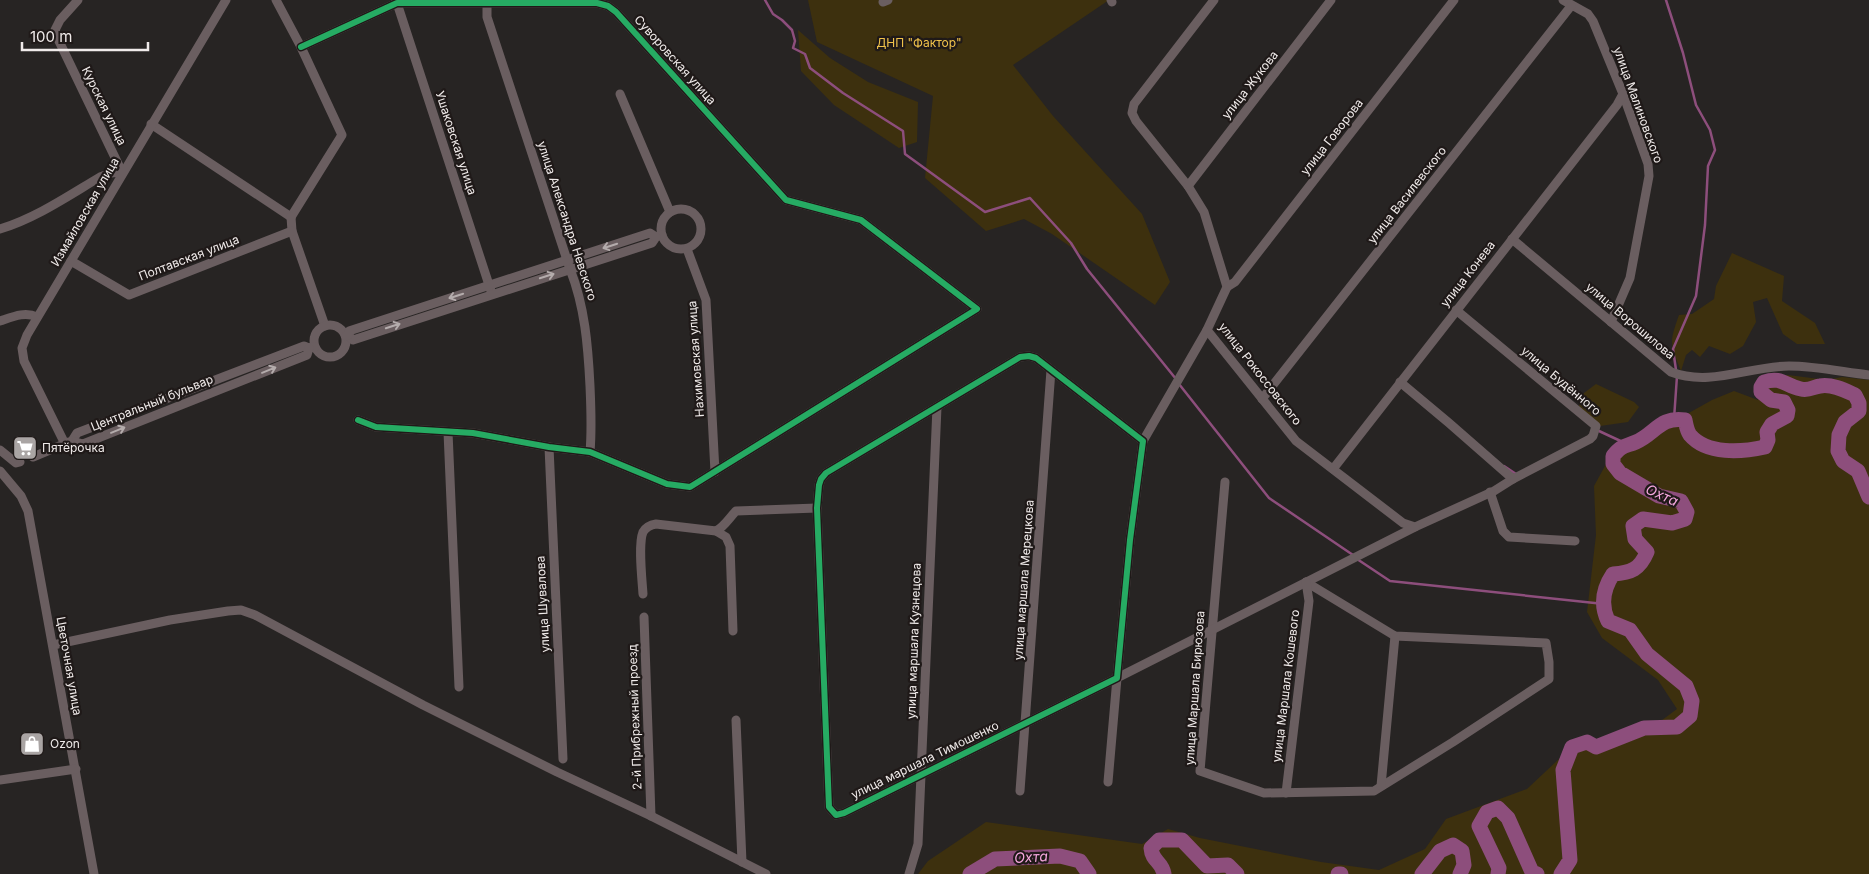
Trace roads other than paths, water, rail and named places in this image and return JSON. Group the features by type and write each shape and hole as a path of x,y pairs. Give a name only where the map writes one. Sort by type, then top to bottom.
{"street":[{"name":"Курская улица","path":"78,0 60,20 55,30 58,40 122,172"},
{"name":"Измайловская улица","path":"68,442 24,360 22,348 37,317 122,172 226,0"},
{"path":"276,0 302,48 342,135 291,217 292,231 325,326 338,327 352,340 650,233 659,236 672,247 687,249 696,243 701,233 701,223 696,215 688,210 678,209 670,212 664,218 659,236"},
{"path":"1214,0 1134,104 1132,113 1136,121 1188,186 1204,212 1227,288"},
{"name":"улица Жукова","path":"1188,186 1331,0"},
{"name":"улица Говорова","path":"1227,288 1242,274 1454,0"},
{"name":"улица Малиновского","path":"1563,0 1588,14 1593,21 1623,94 1648,164 1649,176 1630,278 1611,322"},
{"name":"Суворовская улица","path":"302,48 397,2 487,4 597,3 608,6 616,12 786,200 861,220 977,309 715,472"},
{"name":"Ушаковская улица","path":"397,2 490,290"},
{"name":"улица Александра Невского","path":"487,4 487,17 568,264 578,287 588,337 592,430 590,452"},
{"name":"улица Василевского","path":"1262,399 1571,6"},
{"path":"620,94 670,212"},
{"name":"улица Конева","path":"1333,469 1617,105 1623,94"},
{"path":"151,124 291,217"},
{"path":"0,229 37,214 100,177 122,172"},
{"name":"Полтавская улица","path":"71,261 129,295 292,231"},
{"name":"улица Ворошилова","path":"1512,238 1611,322 1677,374 1694,378 1710,377 1788,366 1869,375"},
{"name":"Нахимовская улица","path":"687,249 706,300 715,472"},
{"name":"улица Рокоссовского","path":"1227,288 1207,330 1296,441 1403,523 1415,527"},
{"name":"улица Будённого","path":"1456,310 1596,426 1594,436 1590,440 1513,479"},
{"path":"0,321 23,314 31,314 37,317"},
{"name":"Центральный бульвар","path":"68,442 83,444 307,355 316,334 325,326"},
{"path":"1108,782 1130,540 1143,441 1207,330"},
{"path":"312,347 325,357 332,358 344,350 347,336"},
{"name":"улица маршала Тимошенко","path":"1143,441 1036,358 1020,357 826,473 821,479 817,508 829,807 836,815 844,813 1117,678 1415,527"},
{"name":"улица маршала Мерецкова","path":"1020,791 1051,370"},
{"path":"1400,382 1513,479 1490,492 1415,527"},
{"name":"улица маршала Кузнецова","path":"908,874 918,844 936,407"},
{"path":"358,420 376,427 473,433 549,448 590,452 667,484 690,487 715,472"},
{"path":"448,432 459,687"},
{"path":"33,457 68,442"},
{"name":"улица Шувалова","path":"549,448 562,759"},
{"path":"0,450 16,463 20,462"},
{"name":"Цветочная улица","path":"0,470 21,496 28,511 94,874"},
{"name":"улица Маршала Бирюзова","path":"1225,482 1200,771 1264,793 1374,791 1549,679 1546,644 1395,636"},
{"path":"1490,492 1503,531 1509,538 1575,541"},
{"path":"716,531 723,528 736,511 817,508"},
{"path":"729,518 733,631"},
{"path":"643,594 641,541 643,531 649,525 656,524 716,531 726,538 730,546"},
{"path":"1306,582 1395,636 1381,786"},
{"name":"улица Маршала Кошевого","path":"1286,793 1309,601 1306,582"},
{"path":"53,645 170,620 242,610 255,615 423,705 652,816 766,874"},
{"name":"2-й Прибрежный проезд","path":"644,618 652,816"},
{"path":"736,720 742,862"},
{"path":"0,780 76,769"}],"waterway":[{"path":"765,0 773,14 792,30 795,41 793,48 805,54 810,68 843,93 903,131 905,154 985,212 1030,198 1071,243 1087,269 1176,379"},
{"path":"1666,0 1683,53 1696,105 1710,130 1715,150 1708,166 1705,225 1696,296 1673,349 1676,370"},
{"path":"1674,419 1677,376"},
{"name":"Охта","path":"1561,874 1570,860 1563,770 1572,747 1587,742 1596,747 1644,728 1677,727 1690,716 1692,701 1686,686 1647,654 1630,630 1608,621 1604,609 1605,591 1613,574 1625,573 1634,569 1647,552 1635,539 1633,526 1643,519 1672,523 1685,519 1687,512 1681,501 1659,496 1620,473 1613,464 1613,456 1621,448 1643,439 1658,426 1676,419 1685,420 1690,435 1697,441 1715,449 1736,451 1765,447 1768,440 1767,432 1772,424 1787,416 1788,410 1784,402 1771,400 1761,392 1764,382 1775,380 1804,389 1829,386 1855,395 1859,403 1859,411 1845,422 1839,435 1838,451 1843,461 1858,471 1869,497"},
{"path":"1179,384 1269,498 1353,555"},
{"path":"1599,431 1627,444"},
{"path":"1504,466 1516,474"},
{"path":"1357,559 1390,581 1604,604"},
{"name":"Охта","path":"1498,874 1499,868 1479,826 1487,812 1498,808 1508,818 1532,872 1537,874"},
{"name":"Охта","path":"1164,874 1161,866 1153,856 1151,848 1159,840 1182,840 1207,866 1228,865 1237,874"},
{"name":"Охта","path":"1422,874 1440,851 1453,845 1462,851 1464,865 1460,874"},
{"name":"Охта","path":"970,874 995,859 1060,856 1080,861 1089,874"}],"place":[{"name":"Пятёрочка","path":"25,448"},
{"name":"Ozon","path":"32,744"}],"park label":[{"name":"ДНП \"Фактор\"","path":"919,43"}]}
